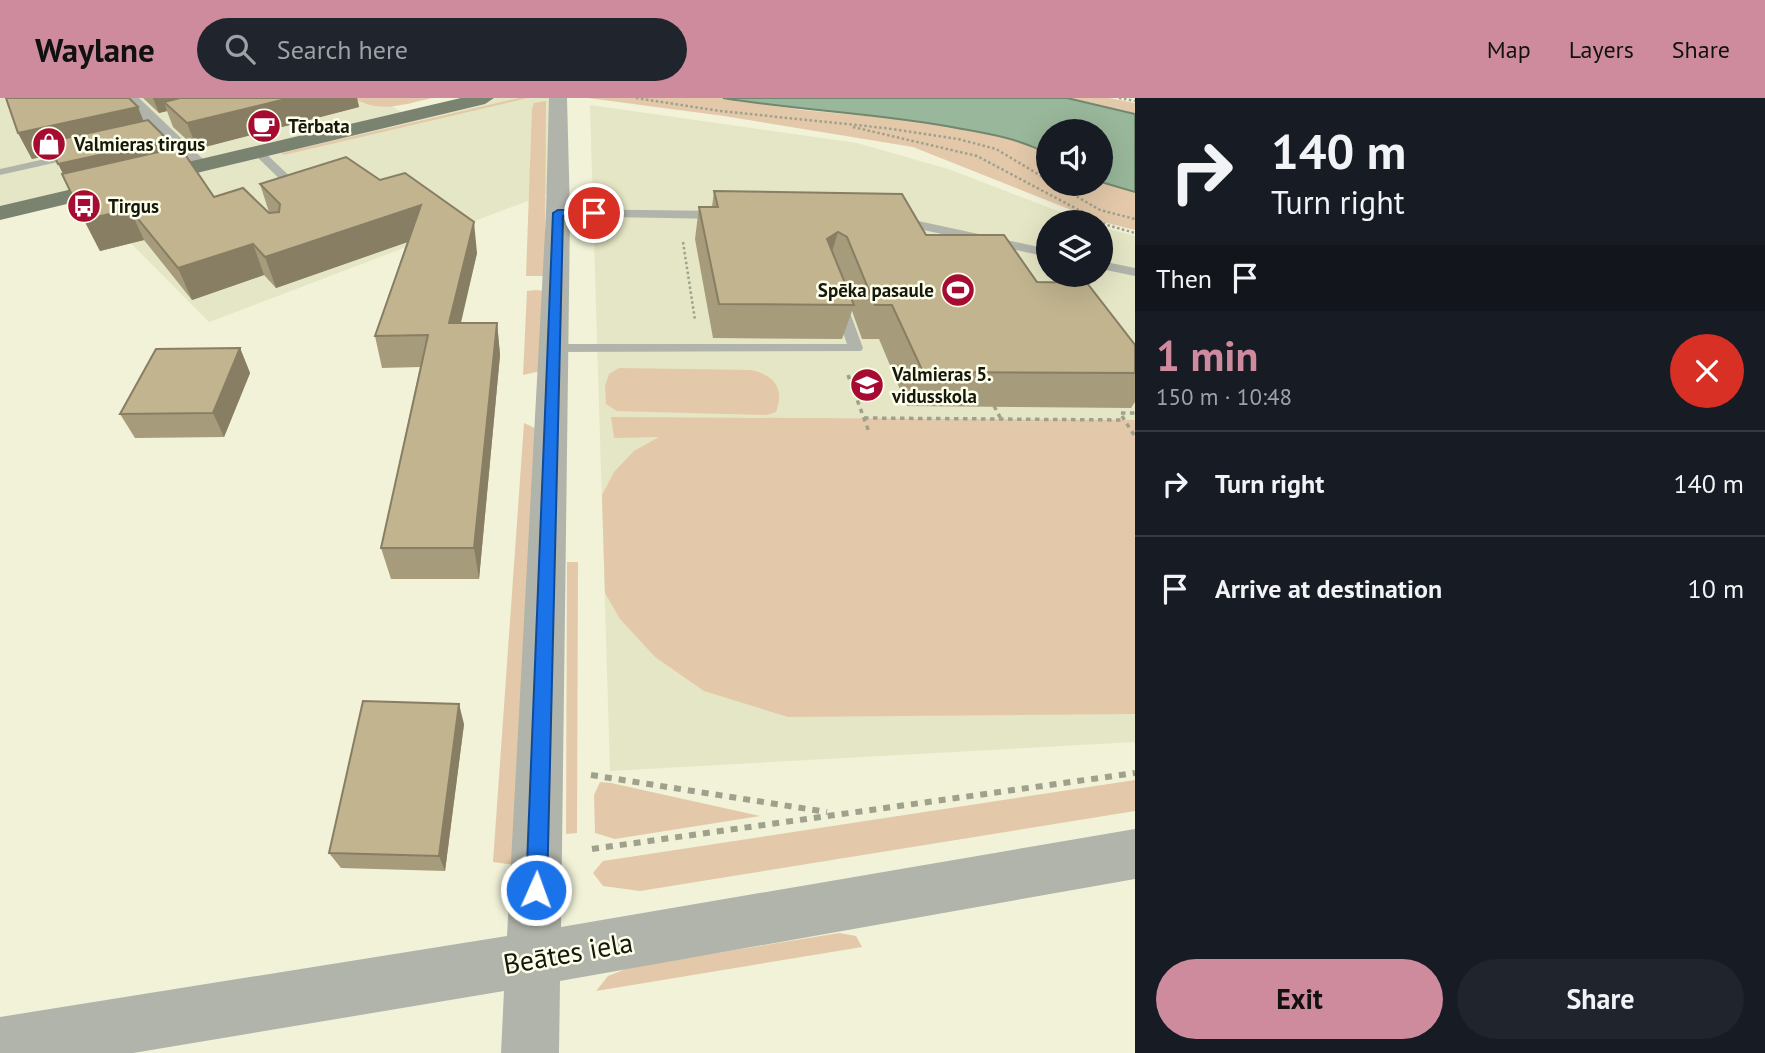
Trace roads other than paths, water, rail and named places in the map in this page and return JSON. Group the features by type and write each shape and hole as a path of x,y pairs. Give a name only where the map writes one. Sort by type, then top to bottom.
{"main road":[{"path":"0,213 485,98"}],"street":[{"path":"128,98 158,131 196,165"},
{"path":"530,1053 558,213 558,98"},
{"path":"158,131 181,117"},
{"name":"Beātes iela","path":"0,1046 534,959 1135,854"}],"lane":[{"path":"257,151 295,187 277,201"},
{"path":"0,172 90,152"},
{"path":"558,213 738,215"},
{"path":"879,217 1036,250"},
{"path":"1113,267 1135,272"},
{"path":"554,348 856,348 832,284"}],"place":[{"name":"Tērbata","path":"264,126"},
{"name":"Valmieras tirgus","path":"49,144"},
{"name":"Tirgus","path":"84,206"},
{"name":"Spēka pasaule","path":"958,290"},
{"name":"Valmieras 5. vidusskola","path":"867,385"}]}
